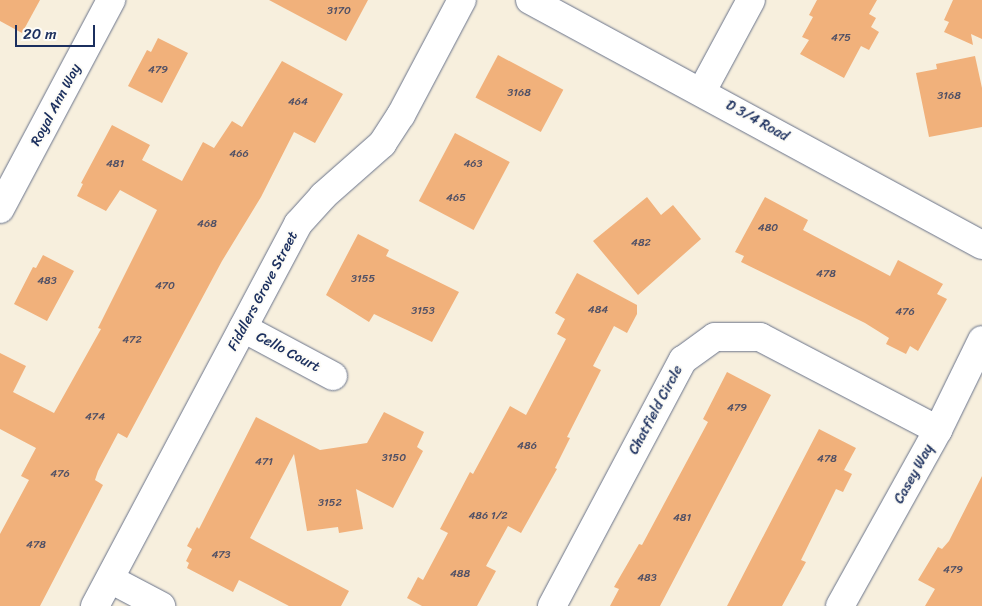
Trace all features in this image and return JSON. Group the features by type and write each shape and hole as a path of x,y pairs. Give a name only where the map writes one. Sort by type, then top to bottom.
{"street":[{"name":"Royal Ann Way","path":"0,209 111,0"},
{"name":"Fiddlers Grove Street","path":"95,606 298,224 323,196 382,144 401,115 462,0"},
{"name":"D 3/4 Road","path":"530,0 982,244"},
{"path":"702,92 751,0"},
{"name":"Cello Court","path":"243,328 333,376"},
{"name":"Chatfield Circle","path":"552,606 683,360 716,338 760,337 938,430"},
{"name":"Casey Way","path":"840,606 938,430 982,340"},
{"path":"110,579 161,606"}],"building":[{"path":"0,0 40,0 22,33 0,21"},
{"path":"269,0 368,0 346,41"},
{"path":"817,0 877,0 869,14 876,18 871,27 879,32 869,50 861,46 844,78 800,54 809,40 802,37 813,17 809,15"},
{"path":"953,0 982,0 982,39 971,34 973,45 944,32 949,22 944,20"},
{"path":"158,38 188,53 162,103 128,86 147,50 151,52"},
{"path":"498,55 563,90 541,132 475,97"},
{"path":"975,56 982,88 982,127 929,137 916,73 937,69 936,64"},
{"path":"282,61 343,94 315,143 294,132 261,197 222,261 127,438 118,433 95,480 103,485 40,606 0,606 0,534 29,480 21,476 36,448 0,429 0,353 26,366 13,392 54,413 101,329 98,328 157,210 120,190 106,211 77,196 83,184 81,183 112,125 150,145 142,160 182,181 203,142 214,148 232,121 242,127"},
{"path":"455,133 510,162 474,230 419,201"},
{"path":"647,197 661,215 673,205 701,239 638,295 593,241"},
{"path":"765,197 808,220 803,230 890,276 898,260 943,284 937,294 947,299 918,351 910,346 906,354 886,344 889,338 865,323 741,262 744,256 735,252"},
{"path":"358,234 389,250 386,256 459,292 432,342 374,314 369,322 326,295"},
{"path":"43,255 74,271 47,321 14,304 33,267 36,268"},
{"path":"577,273 637,305 637,314 627,333 614,326 593,366 601,370 567,437 570,438 555,468 557,469 521,533 508,526 486,566 496,571 477,606 422,606 407,598 418,577 423,580 448,533 440,529 470,472 473,474 510,406 526,415 566,339 557,334 565,319 555,313"},
{"path":"727,372 771,395 660,606 610,606 619,589 614,587 639,544 642,545 708,422 703,419"},
{"path":"384,412 424,432 417,447 423,451 393,508 356,489 363,529 339,533 338,527 307,531 294,454 250,538 349,591 341,606 289,606 239,580 233,592 187,568 189,563 186,561 192,549 187,546 197,527 199,529 256,417 320,450 367,443"},
{"path":"819,429 856,448 844,470 852,474 843,492 836,489 801,560 806,562 782,606 727,606"},
{"path":"982,476 982,606 925,606 935,589 918,580 938,547 942,549 949,541"}]}
